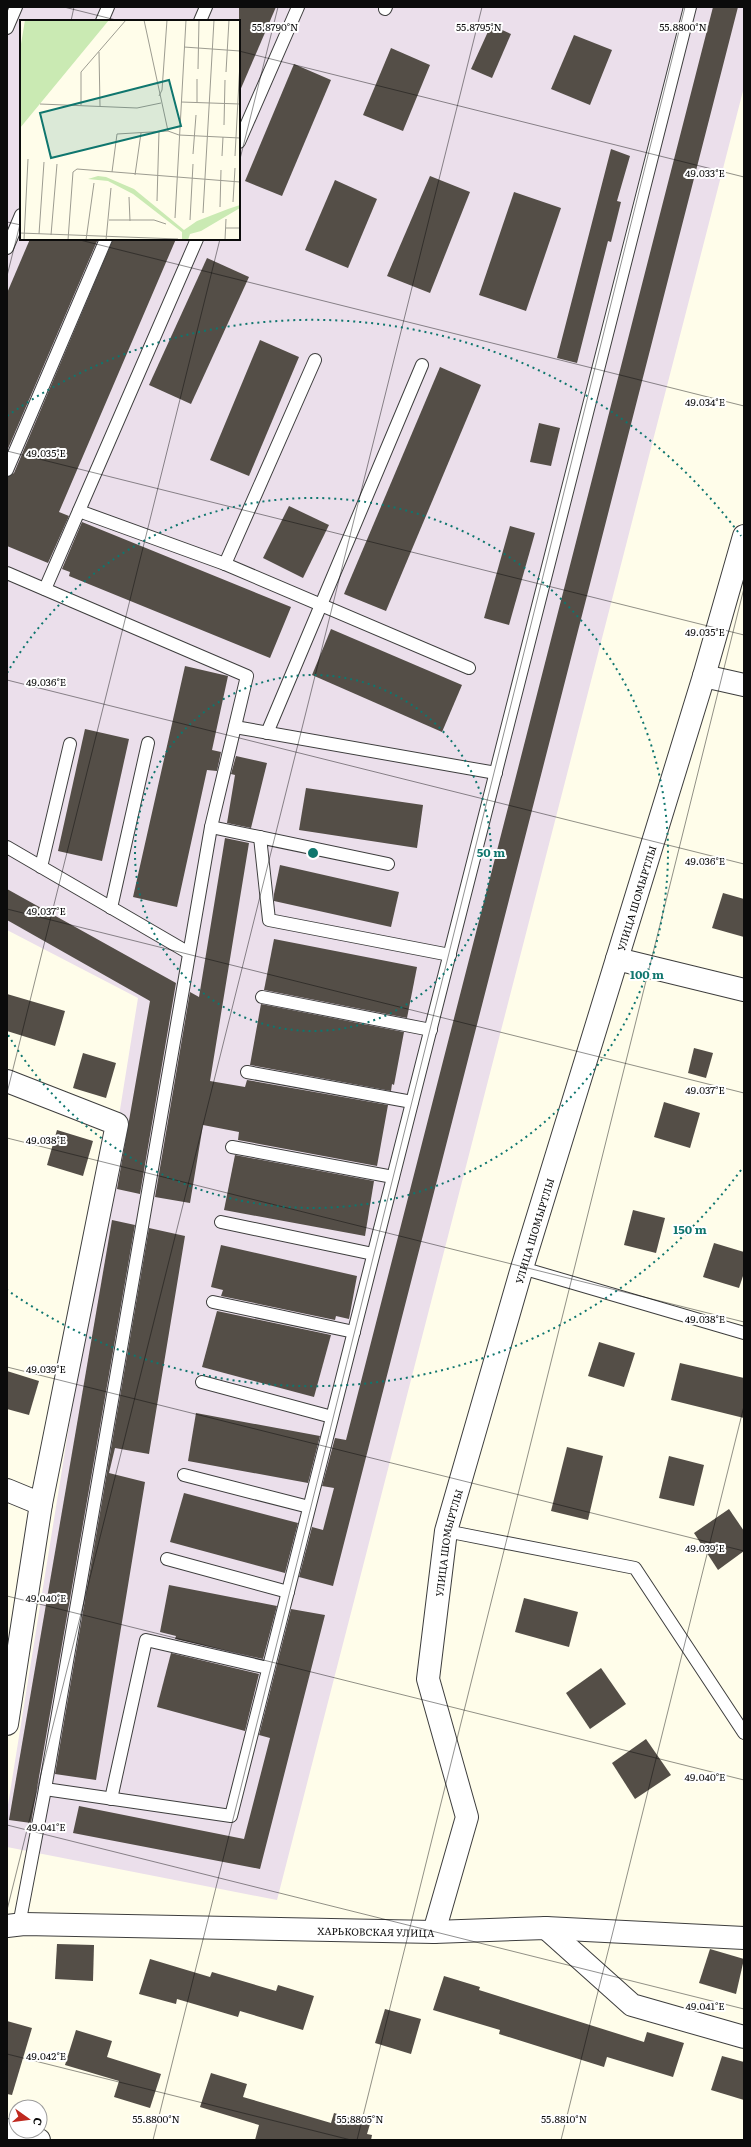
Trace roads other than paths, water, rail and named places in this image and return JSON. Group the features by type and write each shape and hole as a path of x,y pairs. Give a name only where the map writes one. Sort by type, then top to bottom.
{"street":[{"name":"УЛИЦА ШОМЫРТЛЫ","path":"434,1932 467,1817 428,1679 446,1531 522,1268 704,676 744,536"},
{"path":"704,676 744,685"},
{"path":"617,959 744,990"},
{"path":"7,1082 117,1124 41,1504 7,1724"},
{"path":"7,1490 41,1504"},
{"name":"ХАРЬКОВСКАЯ УЛИЦА","path":"13,1925 434,1932 546,1928 744,1938"},
{"path":"546,1928 632,2005 744,2037"},
{"path":"7,2130 39,2140"}],"lane":[{"path":"7,28 16,7"},
{"path":"102,20 108,7"},
{"path":"200,20 206,7"},
{"path":"240,140 298,7"},
{"path":"45,1790 231,1816 690,7"},
{"path":"7,248 20,217"},
{"path":"7,470 106,240"},
{"path":"45,589 197,240"},
{"path":"225,564 315,360"},
{"path":"267,733 422,365"},
{"path":"79,511 225,564 469,668"},
{"path":"7,573 247,676 210,827 45,1790 13,1925"},
{"path":"235,727 496,773"},
{"path":"111,908 148,743"},
{"path":"41,867 70,744"},
{"path":"210,827 388,864"},
{"path":"260,838 269,920 450,955"},
{"path":"7,847 189,953"},
{"path":"262,997 431,1030"},
{"path":"247,1072 412,1102"},
{"path":"232,1147 393,1178"},
{"path":"221,1222 373,1254"},
{"path":"522,1268 744,1333"},
{"path":"212,1302 354,1332"},
{"path":"202,1382 332,1417"},
{"path":"184,1475 309,1507"},
{"path":"446,1531 635,1568 744,1733"},
{"path":"167,1559 288,1592"},
{"path":"111,1799 146,1640 268,1668"}]}
